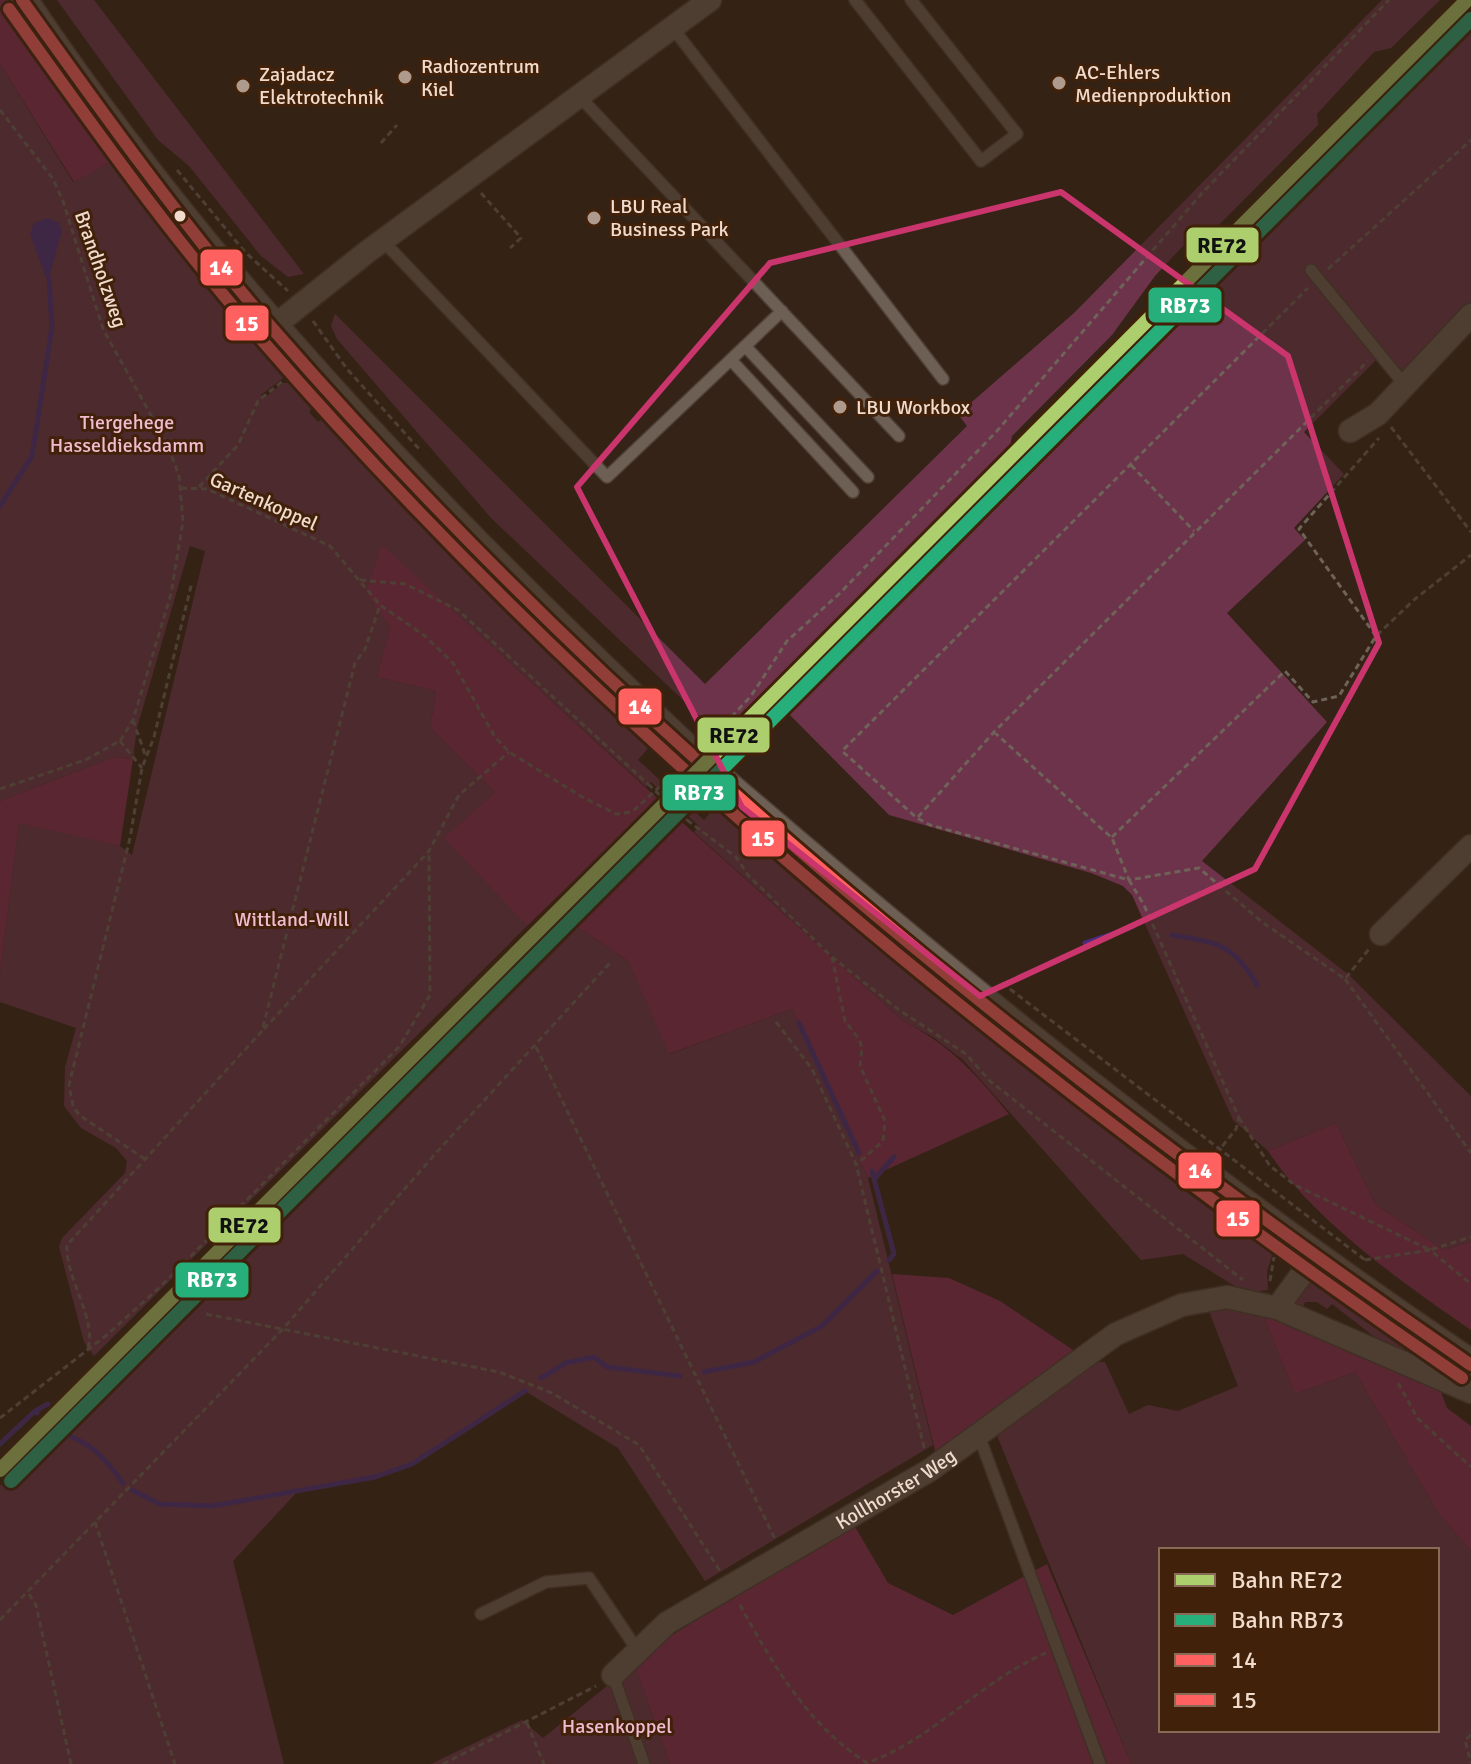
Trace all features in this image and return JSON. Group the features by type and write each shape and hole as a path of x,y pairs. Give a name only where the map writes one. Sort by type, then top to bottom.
{"main road":[{"path":"22,0 150,177 273,327 392,459 528,599 722,782 983,1003 1316,1255 1471,1365"}],"street":[{"path":"273,327 383,241 710,0"},
{"path":"1350,431 1384,420 1404,384 1471,315"},
{"path":"1381,934 1471,846"},
{"path":"1277,1308 1316,1255"},
{"name":"Kollhorster Weg","path":"613,1675 667,1623 782,1553 930,1470 1116,1334 1153,1315 1227,1297 1277,1308 1471,1392"}],"lane":[{"path":"855,0 981,161 1017,134 911,0"},
{"path":"672,27 943,379"},
{"path":"579,96 899,436"},
{"path":"383,241 607,477 782,311"},
{"path":"1315,274 1404,384"},
{"path":"745,346 868,477"},
{"path":"731,360 853,492"},
{"path":"979,1436 1100,1764"},
{"path":"481,1614 546,1582 589,1578 638,1651"},
{"path":"613,1675 644,1764"}],"path":[{"path":"88,1348 89,1334 72,1277 67,1245 429,851 459,795 509,752 616,814 632,812 691,751 751,696 787,641 839,594 997,431 1203,192 1389,0"},
{"name":"Brandholzweg","path":"0,110 53,179 63,201 103,329 160,427 181,488"},
{"path":"381,143 397,125"},
{"path":"1471,140 1315,274 1131,465 842,751 917,818 930,825 1129,880 1199,868 1262,922 1345,979 1471,1153"},
{"path":"170,164 245,252 286,288 347,369 426,458"},
{"path":"469,177 521,238 510,248"},
{"path":"917,818 994,732 1376,353"},
{"path":"199,487 238,445 258,401"},
{"path":"1376,636 1299,529 1384,420 1471,532"},
{"path":"1131,465 1194,531"},
{"name":"Gartenkoppel","path":"120,741 133,720 176,578 183,521 181,488 199,487 330,546 380,605 425,636 453,663 495,737 509,752"},
{"path":"1112,838 1285,671 1313,702 1339,696 1376,636 1415,599 1471,555"},
{"path":"360,580 405,584 458,610 687,820 736,857 748,875 832,957 899,1010 966,1054 990,1081 1244,1280"},
{"path":"145,1159 79,1115 73,1106 69,1085 130,838 142,768 154,737 192,582"},
{"path":"262,1031 355,663 365,649 380,605"},
{"path":"133,720 146,757"},
{"path":"994,732 1112,838 1239,1118 1270,1166 1295,1185 1430,1250 1471,1284"},
{"path":"0,789 85,760 120,741 142,768"},
{"path":"0,1418 161,1286 399,1047 430,995 429,851"},
{"path":"1345,979 1381,934"},
{"path":"832,957 845,1021 862,1048 860,1066 885,1121 883,1141 856,1164"},
{"path":"0,1620 282,1330 436,1153 610,963"},
{"path":"1000,982 1376,1269"},
{"path":"776,1022 812,1069 856,1164 930,1470"},
{"path":"536,1047 782,1553"},
{"path":"1220,1150 1236,1129 1239,1118"},
{"path":"1365,1260 1430,1250 1471,1237"},
{"path":"206,1314 499,1372 552,1393 639,1445 729,1585 759,1639 810,1715 836,1743 868,1763 896,1753 1023,1663 1057,1650"},
{"path":"1386,1354 1405,1400 1418,1419 1471,1467"},
{"path":"95,1522 175,1764"},
{"path":"28,1593 36,1605 71,1764"},
{"path":"443,1764 580,1698 613,1675"},
{"path":"527,1723 544,1764"},
{"path":"1471,1735 1465,1740 1471,1763"}],"highlighted area":[{"path":"1061,192 1288,356 1379,643 1255,869 980,996 742,807 577,487 770,263"}],"green space":[{"path":"57,0 94,0 304,274 288,277 261,256 189,166 158,140"},
{"path":"1382,0 1440,0 1391,48 1374,52 1317,114 1318,125 1210,234 1182,247 1155,276 1112,335 1012,436 1010,447 722,737 491,518 337,339 331,326 335,314 705,684 967,426 958,414 1074,313"},
{"path":"1471,12 1471,303 1402,372 1382,354 1304,432 1344,474 1294,528 1305,540 1227,613 1327,722 1202,861 1349,975 1471,1096 1471,1242 1444,1250 1375,1204 1336,1123 1268,1151 1233,1120 1132,895 1123,886 1091,873 889,815 778,703 922,565 1128,351"},
{"path":"0,64 73,182 122,156 211,278 287,368 282,379 261,395 263,399 283,383 294,383 313,407 309,412 318,422 323,418 336,431 340,427 424,507 1177,1175 1274,1250 1267,1271 1268,1290 1246,1293 1183,1254 1141,1260 963,1060 933,1037 902,1020 694,832 699,826 651,782 646,787 382,546 390,627 377,677 436,691 430,728 495,792 445,838 527,926 94,1356 84,1342 59,1247 62,1238 125,1173 127,1161 116,1148 81,1128 64,1106 65,1067 76,1028 0,1002 0,972 19,822 120,846 132,855 205,551 190,546 137,728 133,759 114,757 0,801","holes":["649,747 715,807 704,820 638,760"]},
{"path":"570,922 628,961 670,1054 792,1009 868,1178 933,1445 705,1581 618,1448 525,1391 412,1464 375,1477 297,1492 233,1561 284,1764 0,1764 0,1486 124,1355"},
{"path":"1312,1277 1319,1277 1471,1377 1471,1386 1398,1355 1332,1304 1327,1309 1317,1302 1305,1302 1303,1307 1296,1305 1296,1295"},
{"path":"1222,1304 1262,1313 1295,1394 1355,1372 1439,1514 1471,1551 1471,1764 1131,1764 996,1433 1092,1362 1105,1362 1129,1414 1148,1405 1178,1411 1238,1386 1208,1309"},
{"name":"Hasenkoppel","path":"634,1664 670,1764 431,1764 522,1720 543,1738"}],"shaded area":[{"path":"0,0 9,0 122,156 74,182 0,64"},
{"path":"48,218 59,223 62,230 49,278 46,278 30,234 34,223"},
{"path":"382,545 658,799 527,926 444,838 495,792 430,728 436,691 377,677 390,627 366,592"},
{"path":"114,757 133,759 120,846 19,823 0,972 0,801"},
{"path":"673,814 902,1020 935,1040 961,1061 1009,1114 868,1178 792,1009 669,1054 628,961 570,922"},
{"path":"1336,1123 1375,1204 1444,1250 1471,1242 1471,1330 1361,1249 1309,1201 1268,1151"},
{"path":"892,1274 949,1278 1000,1301 1079,1354 936,1455"},
{"path":"1262,1313 1438,1384 1447,1408 1471,1426 1471,1551 1439,1514 1355,1372 1295,1394"},
{"path":"854,1525 888,1583 953,1615 1047,1564 1131,1764 670,1764 634,1664 672,1635"}],"waterway":[{"path":"0,506 32,456 52,327 49,278"},
{"path":"1085,943 1133,927"},
{"path":"1172,935 1222,947 1240,961 1257,985"},
{"path":"799,1023 859,1153"},
{"path":"874,1179 894,1157"},
{"path":"872,1171 894,1254 889,1260"},
{"path":"704,1372 754,1362 822,1326 877,1271"},
{"path":"541,1378 566,1363 594,1357 607,1367 680,1376"},
{"path":"132,1490 160,1504 212,1506 375,1477 412,1464 525,1391"},
{"path":"35,1411 48,1404"},
{"path":"0,1444 35,1411 37,1413"},
{"path":"55,1430 94,1450 123,1483"}],"rail line":[{"name":"RE72","path":"0,1470 1467,0"},
{"name":"RB73","path":"11,1481 1471,19"}],"transit line":[{"name":"14","path":"22,0 174,208 272,328 405,475 545,617 689,753 838,884 992,1011 1149,1133 1471,1365"},
{"name":"15","path":"9,9 162,218 260,338 394,486 533,627 678,764 828,896 982,1023 1299,1264 1462,1378"}],"place":[{"name":"Radiozentrum Kiel","path":"405,77"},
{"name":"AC-Ehlers Medienproduktion","path":"1059,83"},
{"name":"Zajadacz Elektrotechnik","path":"243,86"},
{"name":"LBU Real Business Park","path":"594,218"},
{"name":"LBU Workbox","path":"840,407"}],"park label":[{"name":"Tiergehege Hasseldieksdamm","path":"127,434"},
{"name":"Wittland-Will","path":"292,919"}]}
